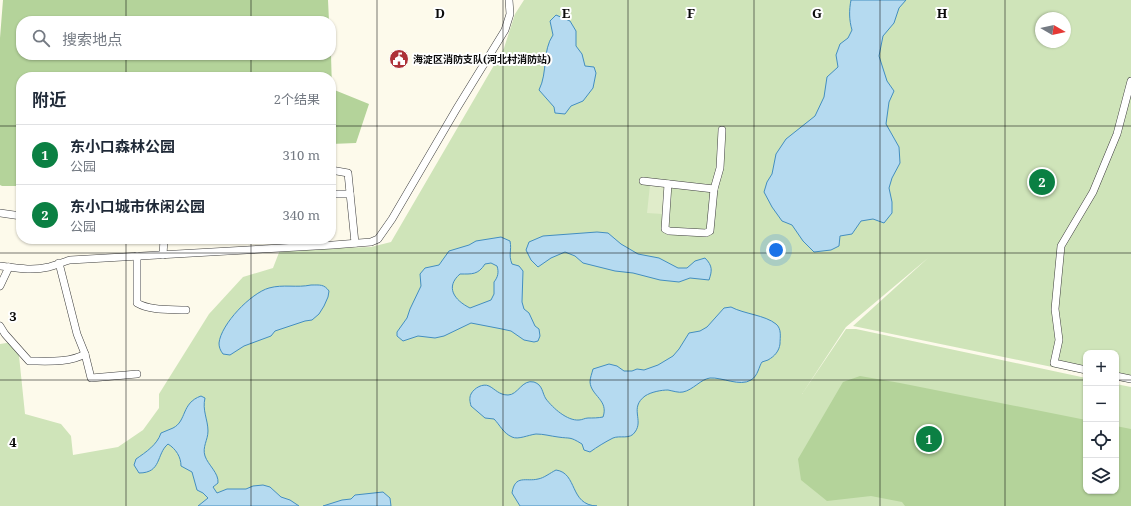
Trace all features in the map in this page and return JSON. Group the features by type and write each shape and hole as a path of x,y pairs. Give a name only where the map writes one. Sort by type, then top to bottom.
{"street":[{"path":"0,266 35,269 49,267 70,260 371,242 378,239 392,219 505,30 510,14 509,0"},
{"path":"1083,369 1054,363 1060,340 1055,309 1061,246 1093,192 1117,134 1131,81"},
{"path":"668,184 665,229 669,231 706,233 710,231 714,189 720,168 722,130"},
{"path":"336,171 348,173 354,243"},
{"path":"643,181 714,189"},
{"path":"336,194 350,194"},
{"path":"0,214 16,216"},
{"path":"163,255 164,244"},
{"path":"137,256 137,303 155,309 186,310"},
{"path":"59,263 77,334 85,354 91,378 137,374"},
{"path":"0,286 9,267"},
{"path":"0,326 5,334 30,361 70,359 85,354"},
{"path":"1119,377 1131,380"}],"green space":[{"path":"3,0 328,0 329,16 16,16 16,60 331,60 332,72 16,72 16,186 2,186 0,185 0,38"},
{"path":"524,0 1131,0 1131,383 1119,381 1119,350 1083,350 1083,373 853,326 928,258 846,327 802,394 846,329 856,329 1083,377 1083,494 1119,494 1119,385 1131,387 1131,506 0,506 0,344 13,342 18,346 25,414 61,424 71,436 73,455 118,447 143,430 159,408 159,394 209,314 243,277 273,268 280,250 371,247 391,242 504,48 515,14"},
{"path":"336,91 369,104 356,143 336,144"},
{"path":"650,185 666,186 663,214 647,213"},
{"path":"860,376 1083,419 1083,494 1119,494 1119,427 1131,429 1131,506 905,506 902,502 871,496 827,501 801,480 798,459 843,382"}],"water":[{"path":"851,0 906,0 899,8 894,23 883,36 879,56 887,81 894,91 889,102 886,124 899,147 900,163 892,178 889,188 892,202 892,213 884,223 873,219 861,221 852,234 840,236 839,246 831,250 814,252 803,241 792,225 782,221 764,192 767,182 772,174 776,154 786,139 815,116 824,97 827,77 838,67 836,55 840,44 848,38 852,30 850,22"},
{"path":"556,15 570,21 576,31 576,46 582,54 585,66 594,67 596,73 593,88 583,101 571,106 565,114 555,113 554,107 539,90 542,83 547,48 553,35 550,21"},
{"path":"597,232 608,233 621,244 638,254 659,258 678,268 687,268 695,261 705,258 711,269 709,280 690,278 679,282 660,280 583,263 575,256 565,252 551,258 538,267 531,260 526,250 529,242 543,236"},
{"path":"501,237 510,241 510,258 512,264 519,266 523,271 522,302 524,309 529,313 535,326 539,329 540,336 538,341 534,342 524,340 511,331 471,323 444,336 435,338 418,336 403,341 397,336 397,332 407,318 421,286 420,274 425,268 439,265 449,251 469,245 476,241","holes":["491,263 497,266 498,274 494,282 494,294 491,300 470,308 464,305 453,293 453,284 455,279 460,274 477,272 485,264"]},
{"path":"311,285 323,286 329,291 324,306 319,314 312,320 275,331 271,336 244,346 230,355 223,354 219,343 225,327 238,310 254,296 262,291 274,287"},
{"path":"731,307 771,321 779,328 780,344 778,351 775,355 762,362 757,374 747,382 710,378 703,380 687,391 678,392 665,390 647,395 640,400 638,405 638,423 633,434 628,437 613,438 590,452 584,450 582,444 570,438 536,434 514,438 504,431 494,419 485,418 471,406 471,394 474,390 481,386 487,385 500,393 508,395 515,393 526,383 534,382 541,387 549,403 565,416 574,420 603,417 604,406 591,387 590,382 593,369 609,364 617,366 624,371 632,371 637,369 644,370 658,365 673,356 689,333 700,331 707,327 724,308"},
{"path":"201,396 205,398 204,407 208,427 204,453 218,479 218,483 213,487 217,493 227,489 246,489 253,486 263,485 270,487 281,497 290,500 299,506 198,506 208,498 197,490 192,472 181,466 178,454 168,444 164,448 158,462 152,470 139,473 134,465 136,459 154,445 161,433 177,425 190,403"},
{"path":"556,470 563,472 568,477 582,500 588,504 597,506 520,506 512,493 513,487 518,481 534,480 545,477"},
{"path":"383,492 390,498 391,506 323,506 342,500 351,499 355,495"}],"place":[{"name":"海淀区消防支队(河北村消防站)","path":"399,59"},
{"name":"东小口城市休闲公园","path":"1042,182"},
{"name":"东小口森林公园","path":"929,439"}]}
